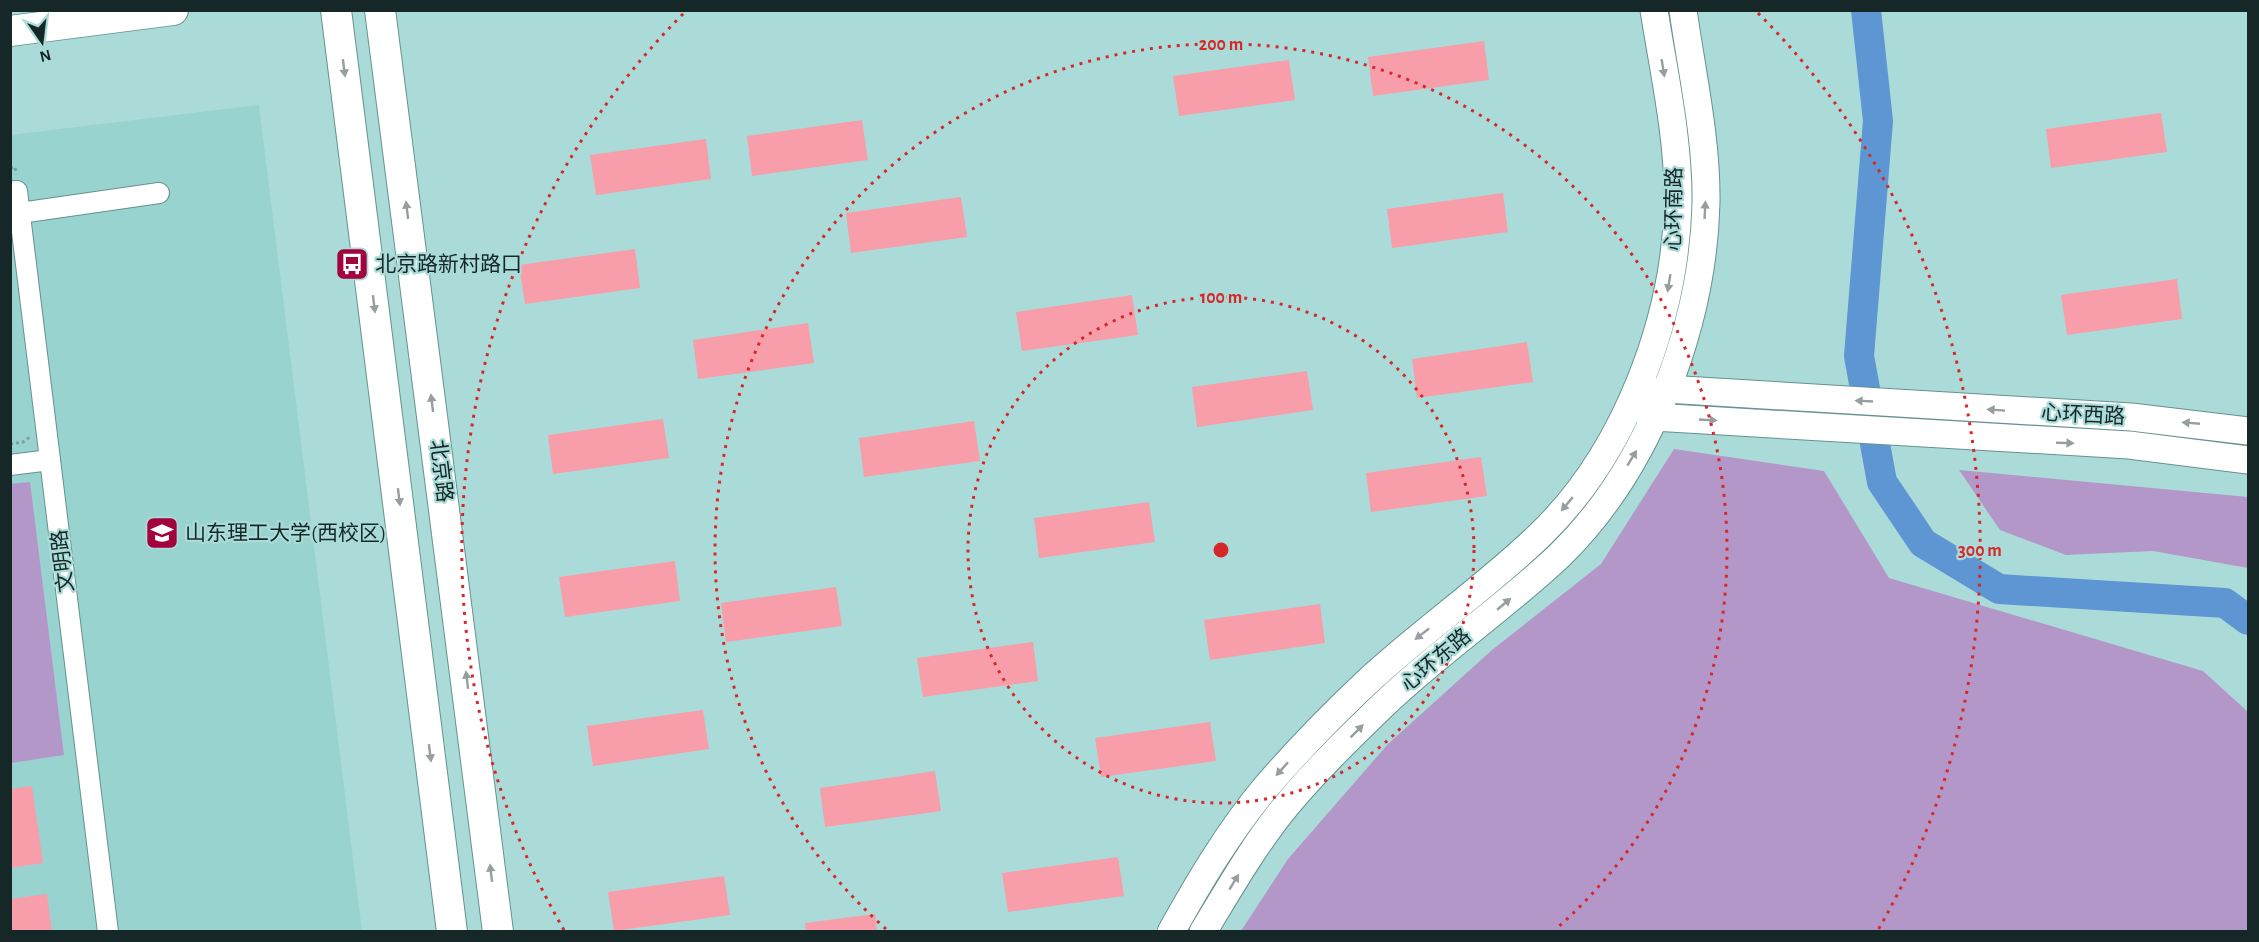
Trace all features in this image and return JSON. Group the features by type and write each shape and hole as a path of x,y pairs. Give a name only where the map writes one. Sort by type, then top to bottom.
{"main road":[{"path":"10,31 173,10"},
{"path":"336,10 452,932"},
{"name":"北京路","path":"380,10 498,932"},
{"name":"心环南路","path":"1643,410 1655,339 1668,291 1678,202 1671,117 1654,10"},
{"name":"心环南路","path":"1666,389 1682,348 1695,296 1706,202 1699,113 1683,10"},
{"path":"1643,410 1666,389"},
{"name":"心环西路","path":"1666,389 2131,417 2248,431"},
{"name":"心环西路","path":"1643,410 1818,426 2140,446 2248,460"},
{"name":"心环东路","path":"1171,932 1227,840 1265,788 1310,739 1401,651 1542,533 1643,410"},
{"name":"心环东路","path":"1203,932 1250,855 1286,806 1330,758 1426,666 1562,553 1585,526 1619,479 1643,410"}],"street":[{"name":"文明路","path":"14,191 20,213 108,932"},
{"path":"20,213 159,193"},
{"path":"10,465 50,460"}],"shaded area":[{"name":"山东理工大学(西校区)","path":"259,105 362,931 11,931 10,135"},
{"path":"1674,449 1824,471 1889,578 2203,671 2248,712 2248,931 1241,931 1288,859 1388,744 1492,650 1601,564"},
{"path":"1959,470 2248,497 2248,568 2153,551 2066,555 2000,530"},
{"path":"30,482 64,755 11,763 11,484"}],"building":[{"path":"1484,41 1489,80 1373,96 1368,57"},
{"path":"1289,60 1295,100 1179,116 1173,76"},
{"path":"2161,113 2167,152 2051,168 2046,129"},
{"path":"862,120 868,160 752,176 747,136"},
{"path":"706,139 711,179 596,195 590,155"},
{"path":"1503,193 1508,232 1392,248 1387,209"},
{"path":"961,197 967,237 851,253 846,213"},
{"path":"635,249 640,288 525,304 519,265"},
{"path":"2177,279 2182,319 2067,335 2061,295"},
{"path":"1132,295 1138,335 1022,351 1016,312"},
{"path":"808,323 814,363 698,379 693,340"},
{"path":"1527,342 1533,382 1417,398 1412,359"},
{"path":"1307,371 1313,410 1197,427 1192,387"},
{"path":"663,419 669,458 553,474 548,435"},
{"path":"974,421 980,461 864,477 859,438"},
{"path":"1481,457 1487,496 1371,512 1366,473"},
{"path":"1149,502 1155,542 1039,558 1034,518"},
{"path":"675,561 680,601 565,617 559,577"},
{"path":"836,587 842,626 726,642 721,603"},
{"path":"1320,604 1325,643 1210,660 1204,620"},
{"path":"1033,642 1038,681 923,697 917,658"},
{"path":"703,710 709,749 593,766 587,726"},
{"path":"1210,722 1216,761 1101,777 1095,738"},
{"path":"935,771 941,811 825,827 820,788"},
{"path":"32,786 43,863 10,868 10,789"},
{"path":"1118,857 1124,896 1008,912 1002,873"},
{"path":"724,876 730,915 614,931 608,892"},
{"path":"47,894 52,932 10,932 10,899"},
{"path":"875,914 877,932 806,932 805,923"}],"waterway":[{"path":"1866,10 1878,121 1859,356 1882,482 1923,543 1999,589 2225,603 2248,620"}],"place":[{"name":"北京路新村路口","path":"352,264"},
{"name":"山东理工大学(西校区)","path":"162,533"}]}
